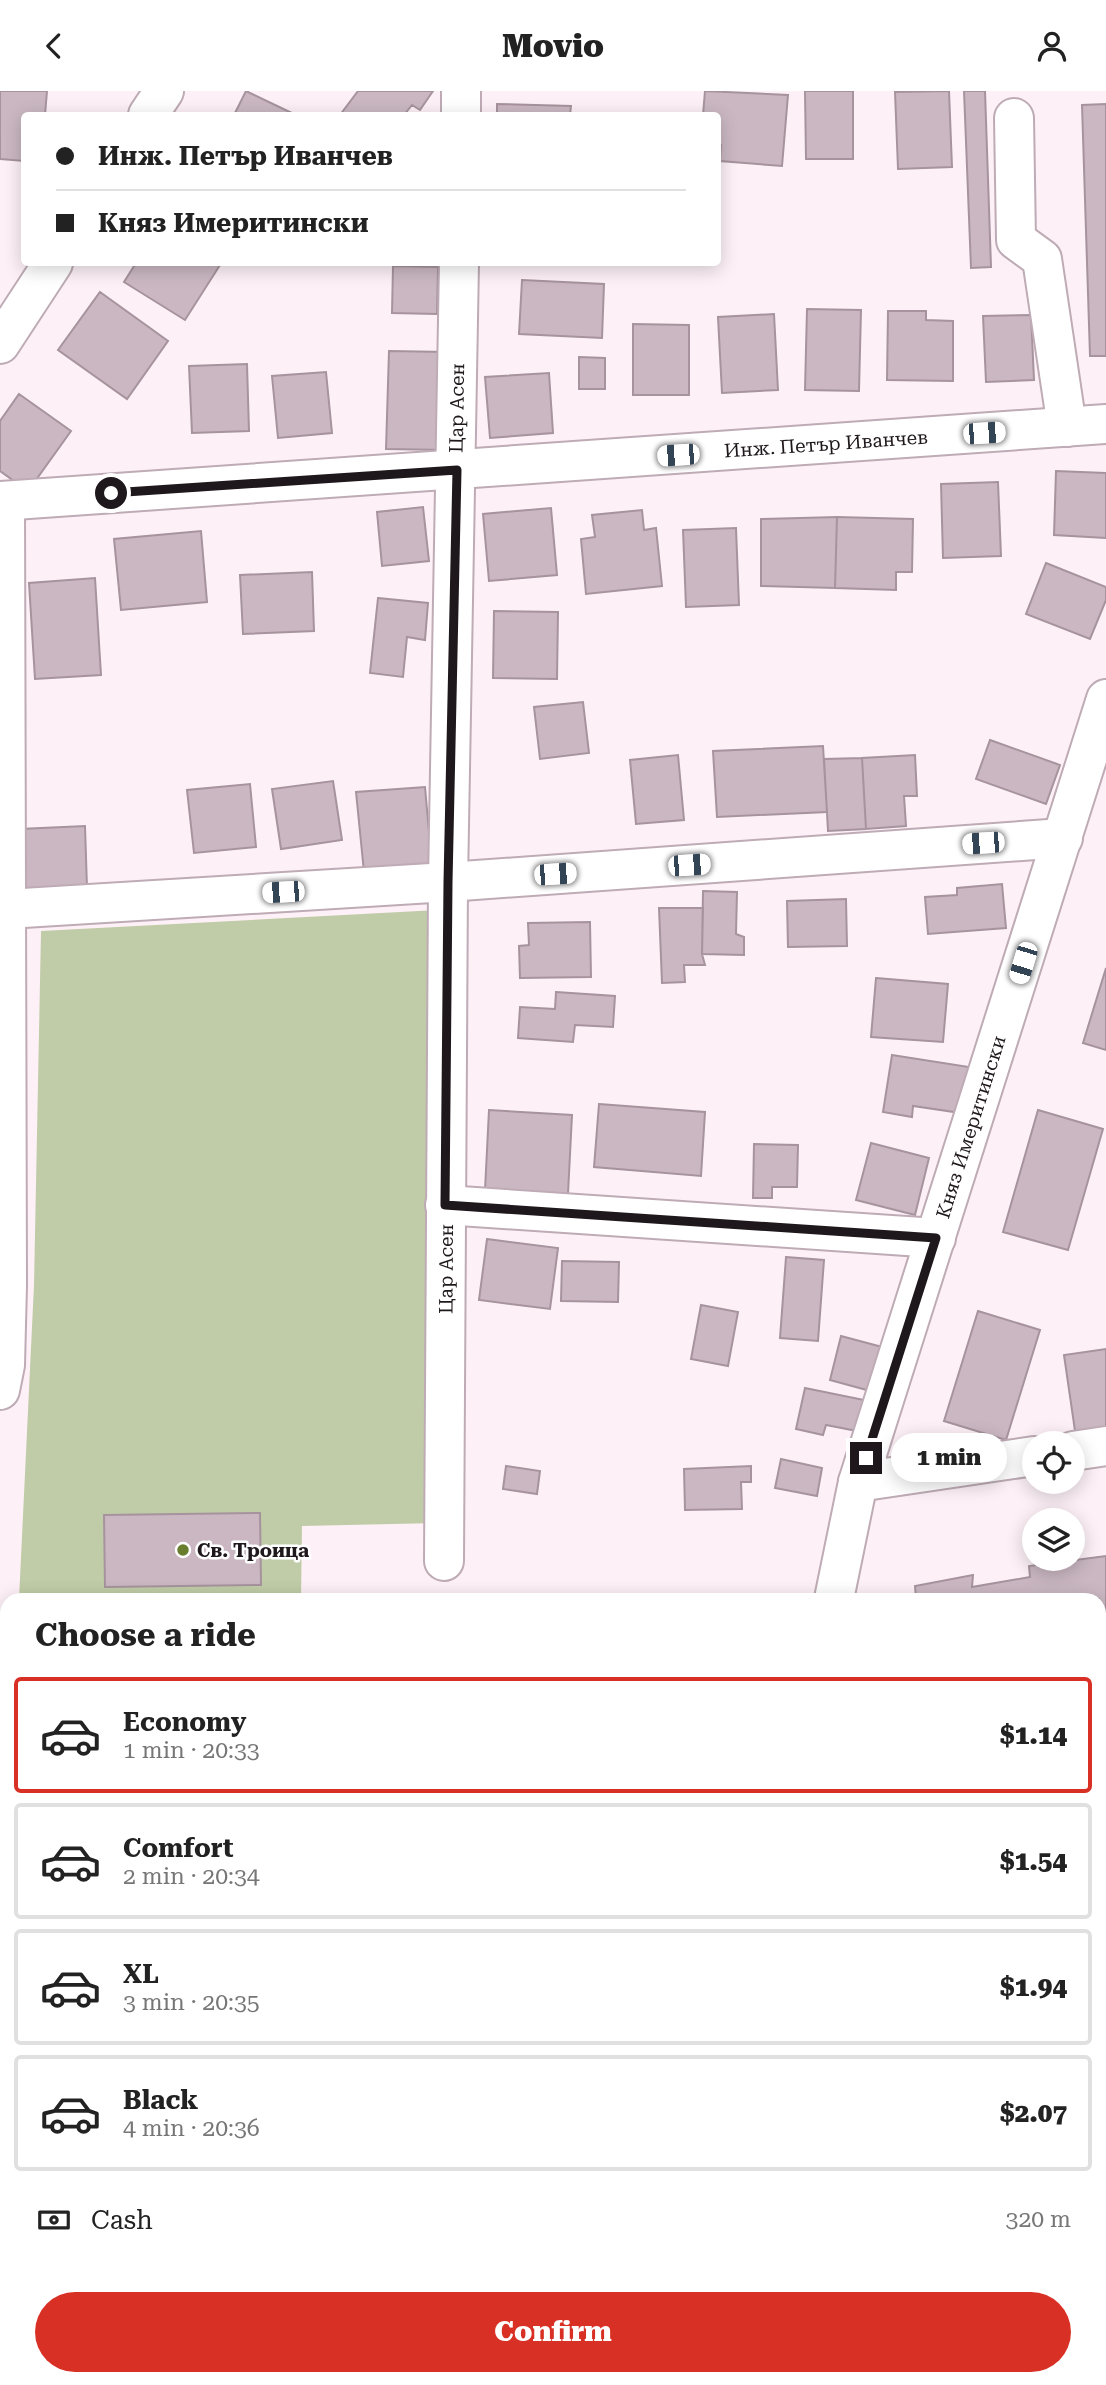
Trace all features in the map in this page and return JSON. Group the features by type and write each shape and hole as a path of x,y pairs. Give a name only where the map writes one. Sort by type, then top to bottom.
{"street":[{"path":"461,91 461,112"},
{"path":"1014,118 1016,240 1042,259 1067,427"},
{"path":"0,344 51,266"},
{"name":"Цар Асен","path":"444,1560 448,882 459,266"},
{"name":"Инж. Петър Иванчев","path":"3,501 1106,424"},
{"path":"2,1373 8,909 3,501"},
{"name":"Княз Имеритински","path":"835,1593 858,1482 1105,706"},
{"path":"8,909 448,882 1063,838"},
{"path":"445,1205 936,1238"},
{"path":"1085,1449 1106,1446"},
{"path":"858,1482 1022,1458"}],"green space":[{"path":"438,910 438,1523 302,1526 301,1593 19,1593 34,1285 41,931"}],"building":[{"path":"0,91 47,91 45,112 21,112 21,161 0,159"},
{"path":"246,91 290,112 236,112"},
{"path":"358,91 433,91 420,110 412,105 406,112 342,112"},
{"path":"705,91 788,95 782,166 721,161 721,112 703,112"},
{"path":"805,91 853,91 853,159 806,159"},
{"path":"949,91 952,167 898,169 895,92"},
{"path":"964,91 985,91 991,267 971,268"},
{"path":"497,104 571,106 570,112 497,112"},
{"path":"1106,104 1106,356 1090,356 1082,105"},
{"path":"134,266 219,266 185,320 124,282"},
{"path":"393,266 438,267 437,314 392,313"},
{"path":"522,280 604,284 602,338 519,334"},
{"path":"100,292 168,341 127,399 58,350"},
{"path":"807,309 861,310 859,391 805,390"},
{"path":"888,311 926,311 926,320 953,321 953,381 887,380"},
{"path":"774,314 778,390 722,393 718,317"},
{"path":"1031,315 1034,380 986,382 983,316"},
{"path":"633,324 689,325 689,395 633,395"},
{"path":"389,351 447,352 445,450 386,449"},
{"path":"579,357 605,358 605,389 579,389"},
{"path":"247,364 249,431 192,433 189,366"},
{"path":"326,372 332,433 278,438 272,376"},
{"path":"549,373 553,433 490,438 485,377"},
{"path":"19,394 71,431 28,491 0,471 0,421"},
{"path":"1056,471 1106,473 1106,538 1054,535"},
{"path":"998,482 1001,556 943,558 941,484"},
{"path":"423,507 429,561 382,566 377,512"},
{"path":"551,508 557,575 489,581 483,514"},
{"path":"642,510 644,530 656,528 662,586 586,594 581,539 595,537 592,515"},
{"path":"837,517 835,588 761,586 761,519"},
{"path":"837,517 913,519 912,572 896,572 896,590 835,588"},
{"path":"736,528 739,605 686,607 683,530"},
{"path":"201,531 207,602 121,610 114,539"},
{"path":"1046,563 1106,587 1106,600 1090,639 1026,614"},
{"path":"312,572 314,631 243,634 240,575"},
{"path":"95,578 101,675 35,679 29,583"},
{"path":"378,598 428,603 425,640 407,637 403,677 370,673"},
{"path":"494,611 558,612 557,679 493,678"},
{"path":"583,702 589,753 540,759 534,707"},
{"path":"990,740 1060,765 1046,804 976,779"},
{"path":"823,746 827,812 717,817 713,751"},
{"path":"678,755 684,820 636,824 630,760"},
{"path":"915,755 917,796 904,796 906,826 866,829 862,758"},
{"path":"862,758 866,829 828,831 824,759"},
{"path":"333,781 342,840 281,849 272,789"},
{"path":"250,784 256,847 194,853 187,790"},
{"path":"425,787 432,866 364,872 356,792"},
{"path":"85,826 87,888 23,890 20,829"},
{"path":"1002,884 1006,928 928,934 925,897 957,895 957,888"},
{"path":"703,891 737,892 736,934 744,937 744,955 702,954"},
{"path":"846,899 847,946 788,947 787,901"},
{"path":"659,908 703,908 702,954 705,965 684,965 685,982 662,983"},
{"path":"590,922 591,977 520,978 519,946 529,945 528,923"},
{"path":"1106,968 1106,1050 1083,1043"},
{"path":"876,978 948,984 943,1042 871,1037"},
{"path":"556,992 615,996 613,1027 575,1025 573,1042 518,1038 520,1007 555,1009"},
{"path":"892,1055 969,1067 961,1113 913,1106 912,1117 883,1112"},
{"path":"599,1104 705,1112 701,1176 594,1167"},
{"path":"489,1110 572,1115 568,1194 485,1190"},
{"path":"1038,1110 1103,1129 1068,1250 1003,1232"},
{"path":"871,1143 929,1158 915,1215 856,1200"},
{"path":"754,1144 798,1145 797,1187 772,1187 772,1198 753,1198"},
{"path":"487,1239 558,1248 550,1309 479,1300"},
{"path":"786,1257 824,1260 818,1341 780,1338"},
{"path":"562,1261 619,1262 618,1302 561,1301"},
{"path":"701,1305 738,1312 728,1366 691,1359"},
{"path":"978,1311 1040,1330 1006,1440 944,1421"},
{"path":"841,1336 886,1348 874,1392 830,1380"},
{"path":"1106,1349 1106,1427 1075,1431 1064,1355"},
{"path":"805,1388 864,1400 857,1431 826,1425 823,1435 796,1429"},
{"path":"781,1459 822,1468 817,1496 775,1488"},
{"path":"506,1466 540,1471 537,1494 503,1489"},
{"path":"751,1466 751,1482 741,1482 742,1509 685,1510 684,1469"},
{"name":"Св. Троица","path":"260,1513 261,1585 105,1587 104,1515"},
{"path":"1106,1556 1106,1593 916,1593 915,1586 973,1575 972,1587 1030,1577 1029,1571 1085,1571 1085,1559"}],"place":[{"name":"Св. Троица","path":"183,1550"}],"route":[{"path":"111,493 457,470 448,882 445,1205 936,1238 866,1458"}]}
